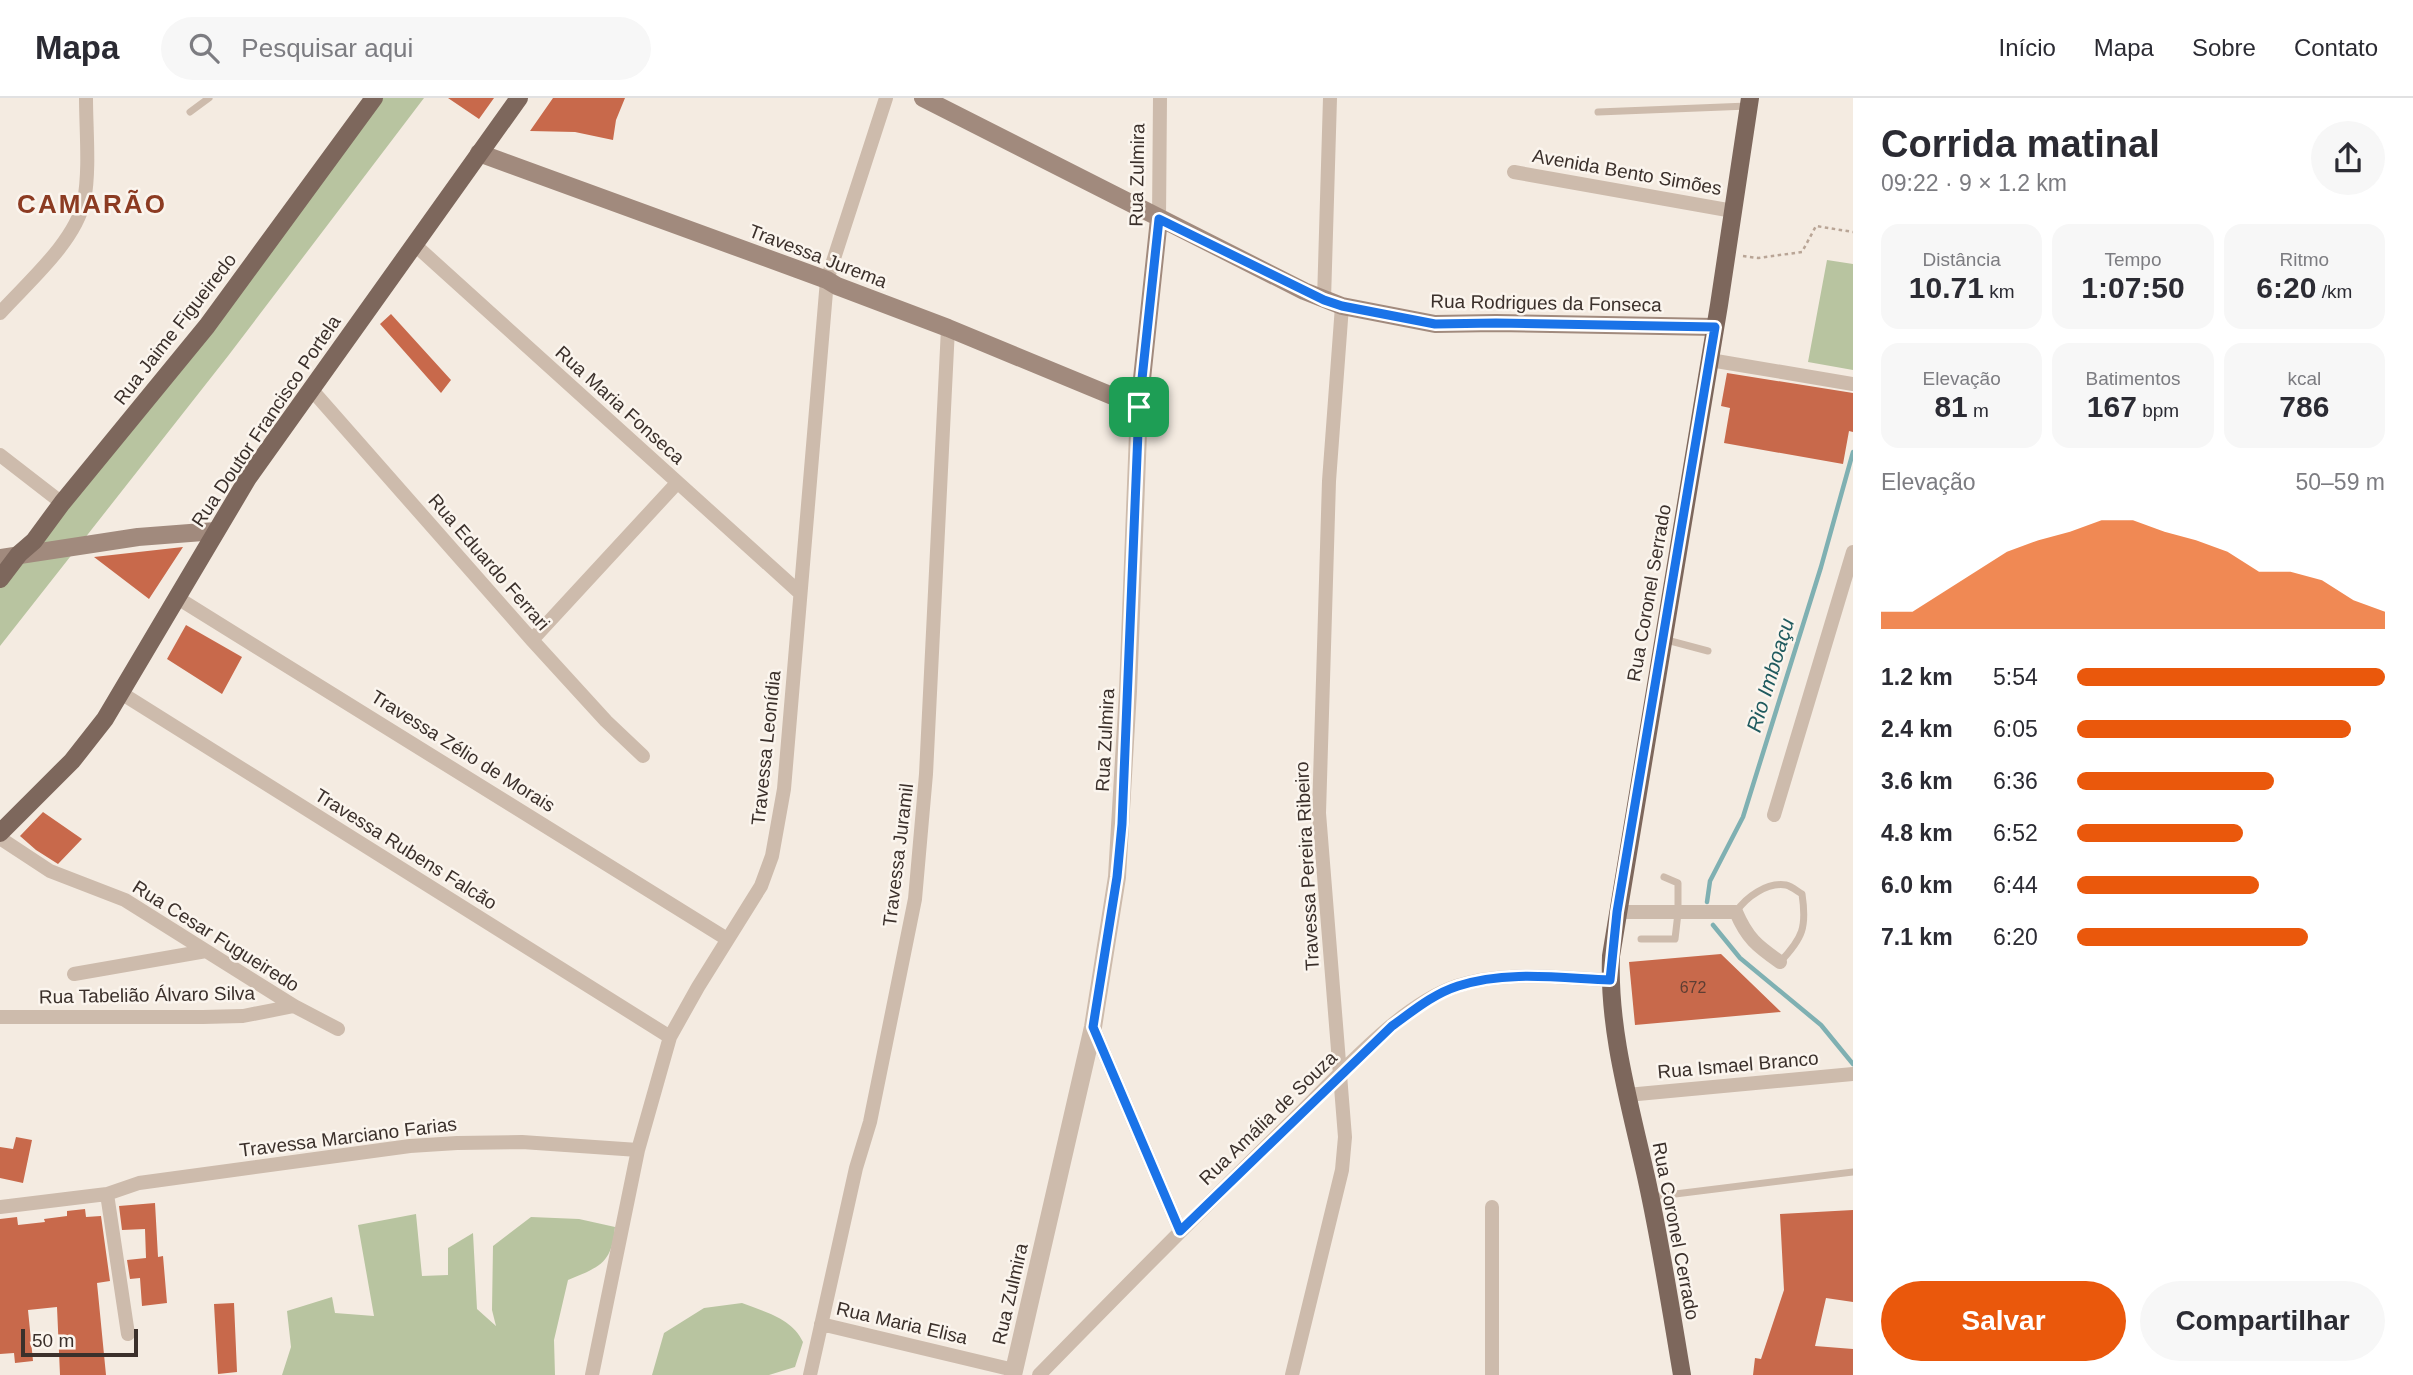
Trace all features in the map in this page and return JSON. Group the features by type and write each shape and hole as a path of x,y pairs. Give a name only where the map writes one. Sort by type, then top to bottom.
{"main road":[{"name":"Rua Jaime Figueiredo","path":"0,579 19,554 34,541 207,326 374,98"},
{"name":"Rua Doutor Francisco Portela","path":"0,836 72,761 105,719 254,469 519,98"},
{"name":"Rua Rodrigues da Fonseca","path":"923,98 1159,219 1324,300 1342,306 1435,324 1715,327"},
{"name":"Rua Coronel Serrado","path":"1628,1095 1615,1027 1610,980 1617,912 1710,360 1749,102"},
{"name":"Travessa Jurema","path":"479,153 827,280 1139,407"},
{"name":"Rua Zulmira","path":"1139,407 1159,219"},
{"path":"0,558 138,537 216,531"},
{"name":"Rua Coronel Cerrado","path":"1628,1095 1682,1375"}],"street":[{"path":"0,313 64,243 76,223 84,202 86,182 86,98"},
{"name":"Travessa Leonídia","path":"592,1375 638,1150 670,1037 761,886 772,856 784,789 827,280 886,98"},
{"name":"Rua Zulmira","path":"1159,219 1160,98"},
{"path":"1324,300 1330,98"},
{"name":"Avenida Bento Simões","path":"1514,172 1733,211"},
{"name":"Rua Maria Fonseca","path":"415,245 800,593"},
{"name":"Travessa Pereira Ribeiro","path":"1292,1375 1342,1170 1345,1137 1319,813 1329,481 1342,306"},
{"name":"Travessa Juramil","path":"810,1375 856,1168 870,1122 915,899 925,787 948,328"},
{"path":"1710,360 1853,384"},
{"name":"Rua Eduardo Ferrari","path":"311,389 532,640 606,721 643,756"},
{"name":"Rua Zulmira","path":"1014,1372 1093,1027 1117,877 1122,824 1139,407"},
{"path":"0,455 62,503"},
{"path":"532,640 677,483"},
{"path":"1774,816 1853,552"},
{"name":"Travessa Zélio de Morais","path":"176,597 727,939"},
{"name":"Travessa Rubens Falcão","path":"121,693 670,1037"},
{"name":"Rua Cesar Fugueiredo","path":"0,836 50,871 125,900 294,1006 338,1029"},
{"path":"1617,912 1735,912 1750,939 1780,962"},
{"name":"Rua Tabelião Álvaro Silva","path":"74,974 206,951"},
{"name":"Rua Amália de Souza","path":"1039,1375 1180,1231 1340,1075 1392,1026 1427,1000 1458,986 1497,977 1610,980"},
{"name":"Rua Tabelião Álvaro Silva","path":"0,1017 243,1016 294,1006"},
{"path":"1093,1027 1180,1231"},
{"name":"Rua Ismael Branco","path":"1628,1095 1849,1074"},
{"name":"Travessa Marciano Farias","path":"0,1207 107,1194 139,1183 410,1146 522,1142 638,1150"},
{"path":"107,1194 128,1334"},
{"path":"1492,1207 1492,1375"},
{"name":"Rua Maria Elisa","path":"821,1324 1014,1372"}],"lane":[{"path":"190,112 209,98"},
{"path":"1598,112 1749,102"},
{"path":"1663,639 1709,651"},
{"path":"1641,939 1675,939 1678,883 1664,877"},
{"path":"1735,912 1744,899 1763,889 1786,885 1802,894 1806,920 1794,947 1780,962"},
{"path":"1650,1198 1853,1172"}],"path":[{"path":"1727,253 1758,258 1802,252 1816,226 1853,232"}],"green space":[{"path":"379,98 424,98 228,356 0,646 0,586"},
{"path":"1827,260 1853,264 1853,370 1808,362"},
{"path":"416,1214 422,1276 448,1275 448,1248 473,1233 477,1309 496,1326 492,1310 493,1246 531,1217 579,1219 615,1227 607,1257 596,1267 568,1280 554,1340 555,1375 282,1375 291,1347 287,1311 332,1297 335,1313 374,1316 358,1225"},
{"path":"742,1303 785,1321 798,1334 803,1342 795,1367 769,1375 652,1375 664,1333 704,1308"}],"building":[{"path":"448,98 494,98 479,119"},
{"path":"553,98 625,98 616,120 613,140 575,132 530,131"},
{"path":"391,314 451,380 441,393 380,324"},
{"path":"1727,373 1853,393 1853,432 1849,431 1843,464 1724,443 1730,408 1721,406"},
{"path":"183,547 149,599 94,557"},
{"path":"186,625 242,657 222,694 167,659"},
{"path":"43,812 82,839 58,864 20,836"},
{"path":"1721,954 1781,1012 1635,1025 1629,962"},
{"path":"16,1137 32,1140 23,1183 0,1178 0,1147 13,1149"},
{"path":"155,1203 158,1257 163,1256 167,1303 142,1306 140,1278 130,1279 127,1260 146,1258 145,1229 122,1230 119,1206"},
{"path":"85,1209 86,1217 101,1216 110,1281 97,1283 106,1375 60,1375 57,1307 28,1310 33,1361 15,1363 14,1353 0,1354 0,1219 17,1217 18,1225 45,1222 44,1219 67,1216 67,1211"},
{"path":"1853,1210 1853,1302 1826,1298 1815,1346 1853,1349 1853,1375 1753,1375 1755,1358 1761,1359 1784,1290 1780,1214"},
{"path":"234,1303 237,1372 218,1374 214,1304"}],"waterway":[{"name":"Rio Imboaçu","path":"1707,902 1710,881 1743,817 1821,567 1853,452"},
{"path":"1713,925 1740,958 1821,1025 1853,1064"}],"district":[{"name":"CAMARÃO","path":"92,204"}],"route":[{"path":"1159,219 1324,300 1406,320 1435,324 1715,327 1617,912 1610,980 1497,977 1458,986 1427,1000 1392,1026 1180,1231 1093,1027 1117,877 1122,824 1139,407 1159,219"}]}
